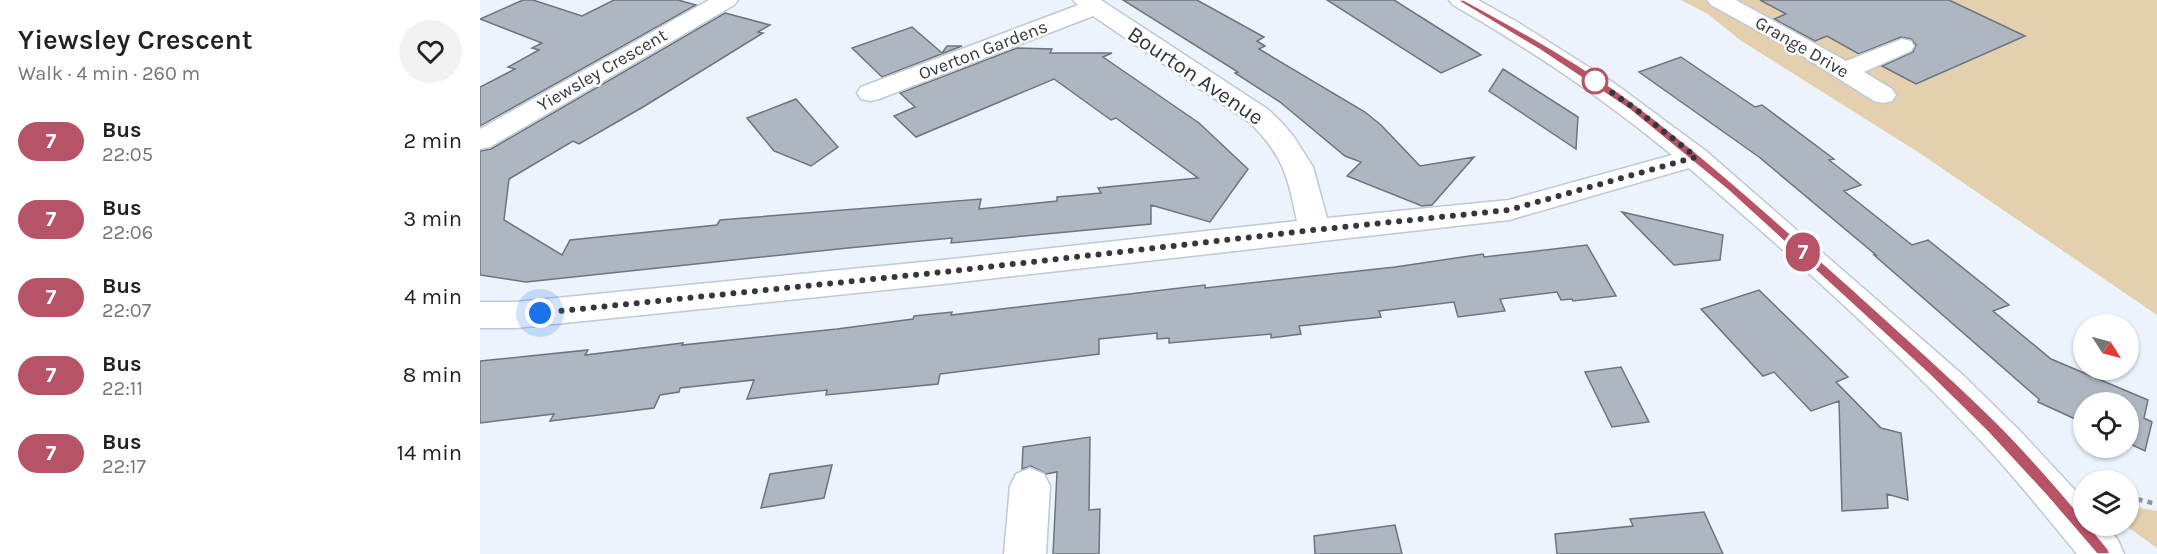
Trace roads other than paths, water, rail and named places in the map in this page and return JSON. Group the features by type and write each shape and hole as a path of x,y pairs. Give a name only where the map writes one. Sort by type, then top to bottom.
{"street":[{"name":"Yiewsley Crescent","path":"480,141 726,0"},
{"name":"Grange Drive","path":"1719,0 1883,95"},
{"name":"Overton Gardens","path":"870,93 1090,3"},
{"name":"Bourton Avenue","path":"1090,3 1259,116 1277,132 1292,150 1302,174 1314,230"},
{"path":"1479,3 1633,107 1696,157 1850,294 1993,428 2052,492 2103,554"},
{"path":"1844,71 1902,46"},
{"path":"480,315 516,315 943,272 1509,210 1696,157"},
{"path":"1025,554 1030,486"}]}
